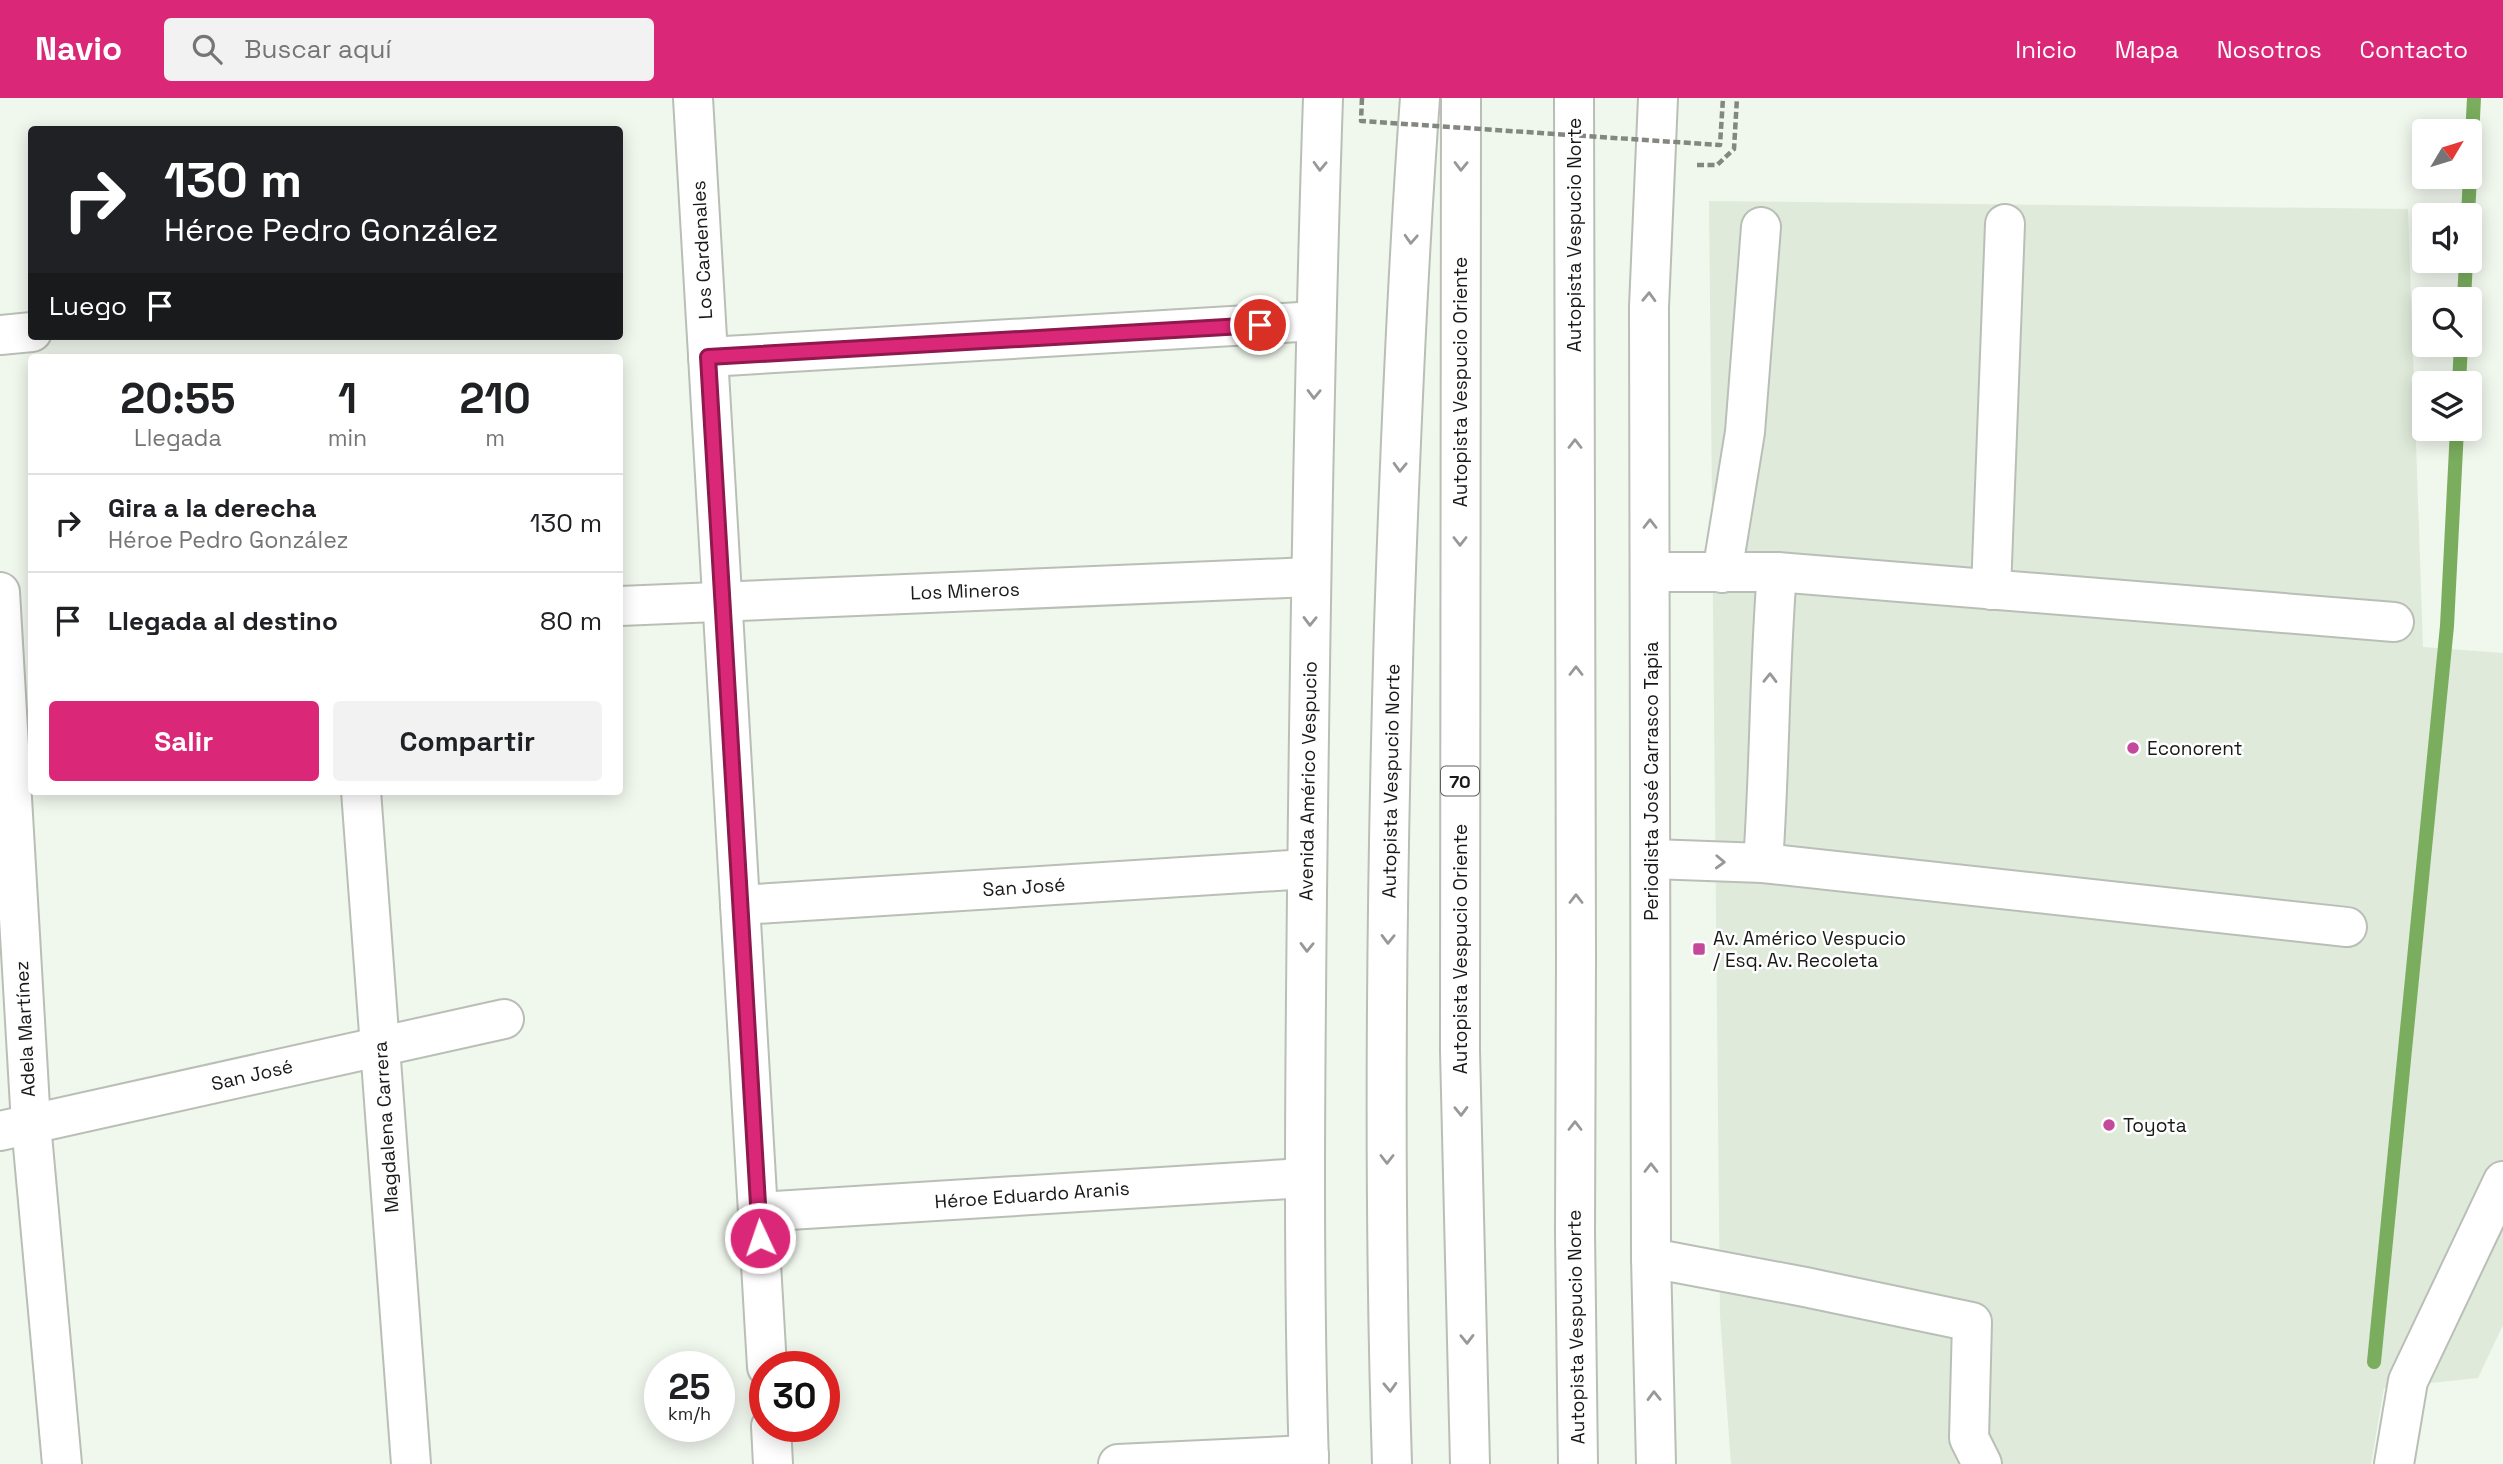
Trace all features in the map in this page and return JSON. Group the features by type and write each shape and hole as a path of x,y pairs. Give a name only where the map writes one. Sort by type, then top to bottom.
{"main road":[{"name":"Los Cardenales","path":"693,98 766,1351"},
{"name":"Avenida Américo Vespucio","path":"1309,1460 1304,1178 1310,577 1323,98"},
{"name":"Autopista Vespucio Norte","path":"1392,1464 1388,1345 1386,1056 1390,769 1399,469 1420,98"},
{"name":"Autopista Vespucio Oriente","path":"1461,98 1460,1051 1470,1464"},
{"name":"Autopista Vespucio Norte","path":"1574,98 1575,1233 1578,1464"},
{"name":"Periodista José Carrasco Tapia","path":"1656,1464 1651,1258 1649,307 1658,98"},
{"path":"1991,590 2005,224"},
{"path":"1722,573 1745,432 1761,227"},
{"path":"708,357 1316,321"},
{"path":"0,335 28,332"},
{"path":"1651,572 1777,572 2394,621"},
{"path":"1763,863 1769,778 1771,648 1777,572"},
{"name":"Los Mineros","path":"623,606 1310,577"},
{"name":"Adela Martínez","path":"0,592 11,633 15,1128 62,1464"},
{"name":"Magdalena Carrera","path":"361,795 411,1464"},
{"path":"1652,859 1763,863 2347,927"},
{"name":"San José","path":"740,905 1307,869"},
{"name":"San José","path":"15,1128 504,1019"},
{"name":"Héroe Eduardo Aranis","path":"759,1212 1304,1178"},
{"path":"2394,1464 2408,1381 2503,1181"},
{"path":"1651,1258 1972,1322 1969,1438 1982,1464"},
{"path":"772,1442 773,1464"},
{"path":"1118,1464 1309,1460"}],"path":[{"path":"1362,98 1361,121 1720,145 1723,98"},
{"path":"1734,149 1737,98"}],"shaded area":[{"path":"1709,201 2408,209 2414,371 2412,441 2416,441 2423,647 2503,653 2503,1325 2478,1378 2384,1388 2371,1464 1731,1464 1720,1315"}],"waterway":[{"path":"2469,203 2474,98"},
{"path":"2465,273 2465,287"},
{"path":"2460,357 2460,371"},
{"path":"2374,1362 2447,626 2456,441"}],"place":[{"name":"Econorent","path":"2133,748"},
{"name":"Av. Américo Vespucio / Esq. Av. Recoleta","path":"1699,949"},
{"name":"Toyota","path":"2109,1125"}],"route":[{"path":"760,1238 708,357 1260,325"}]}
